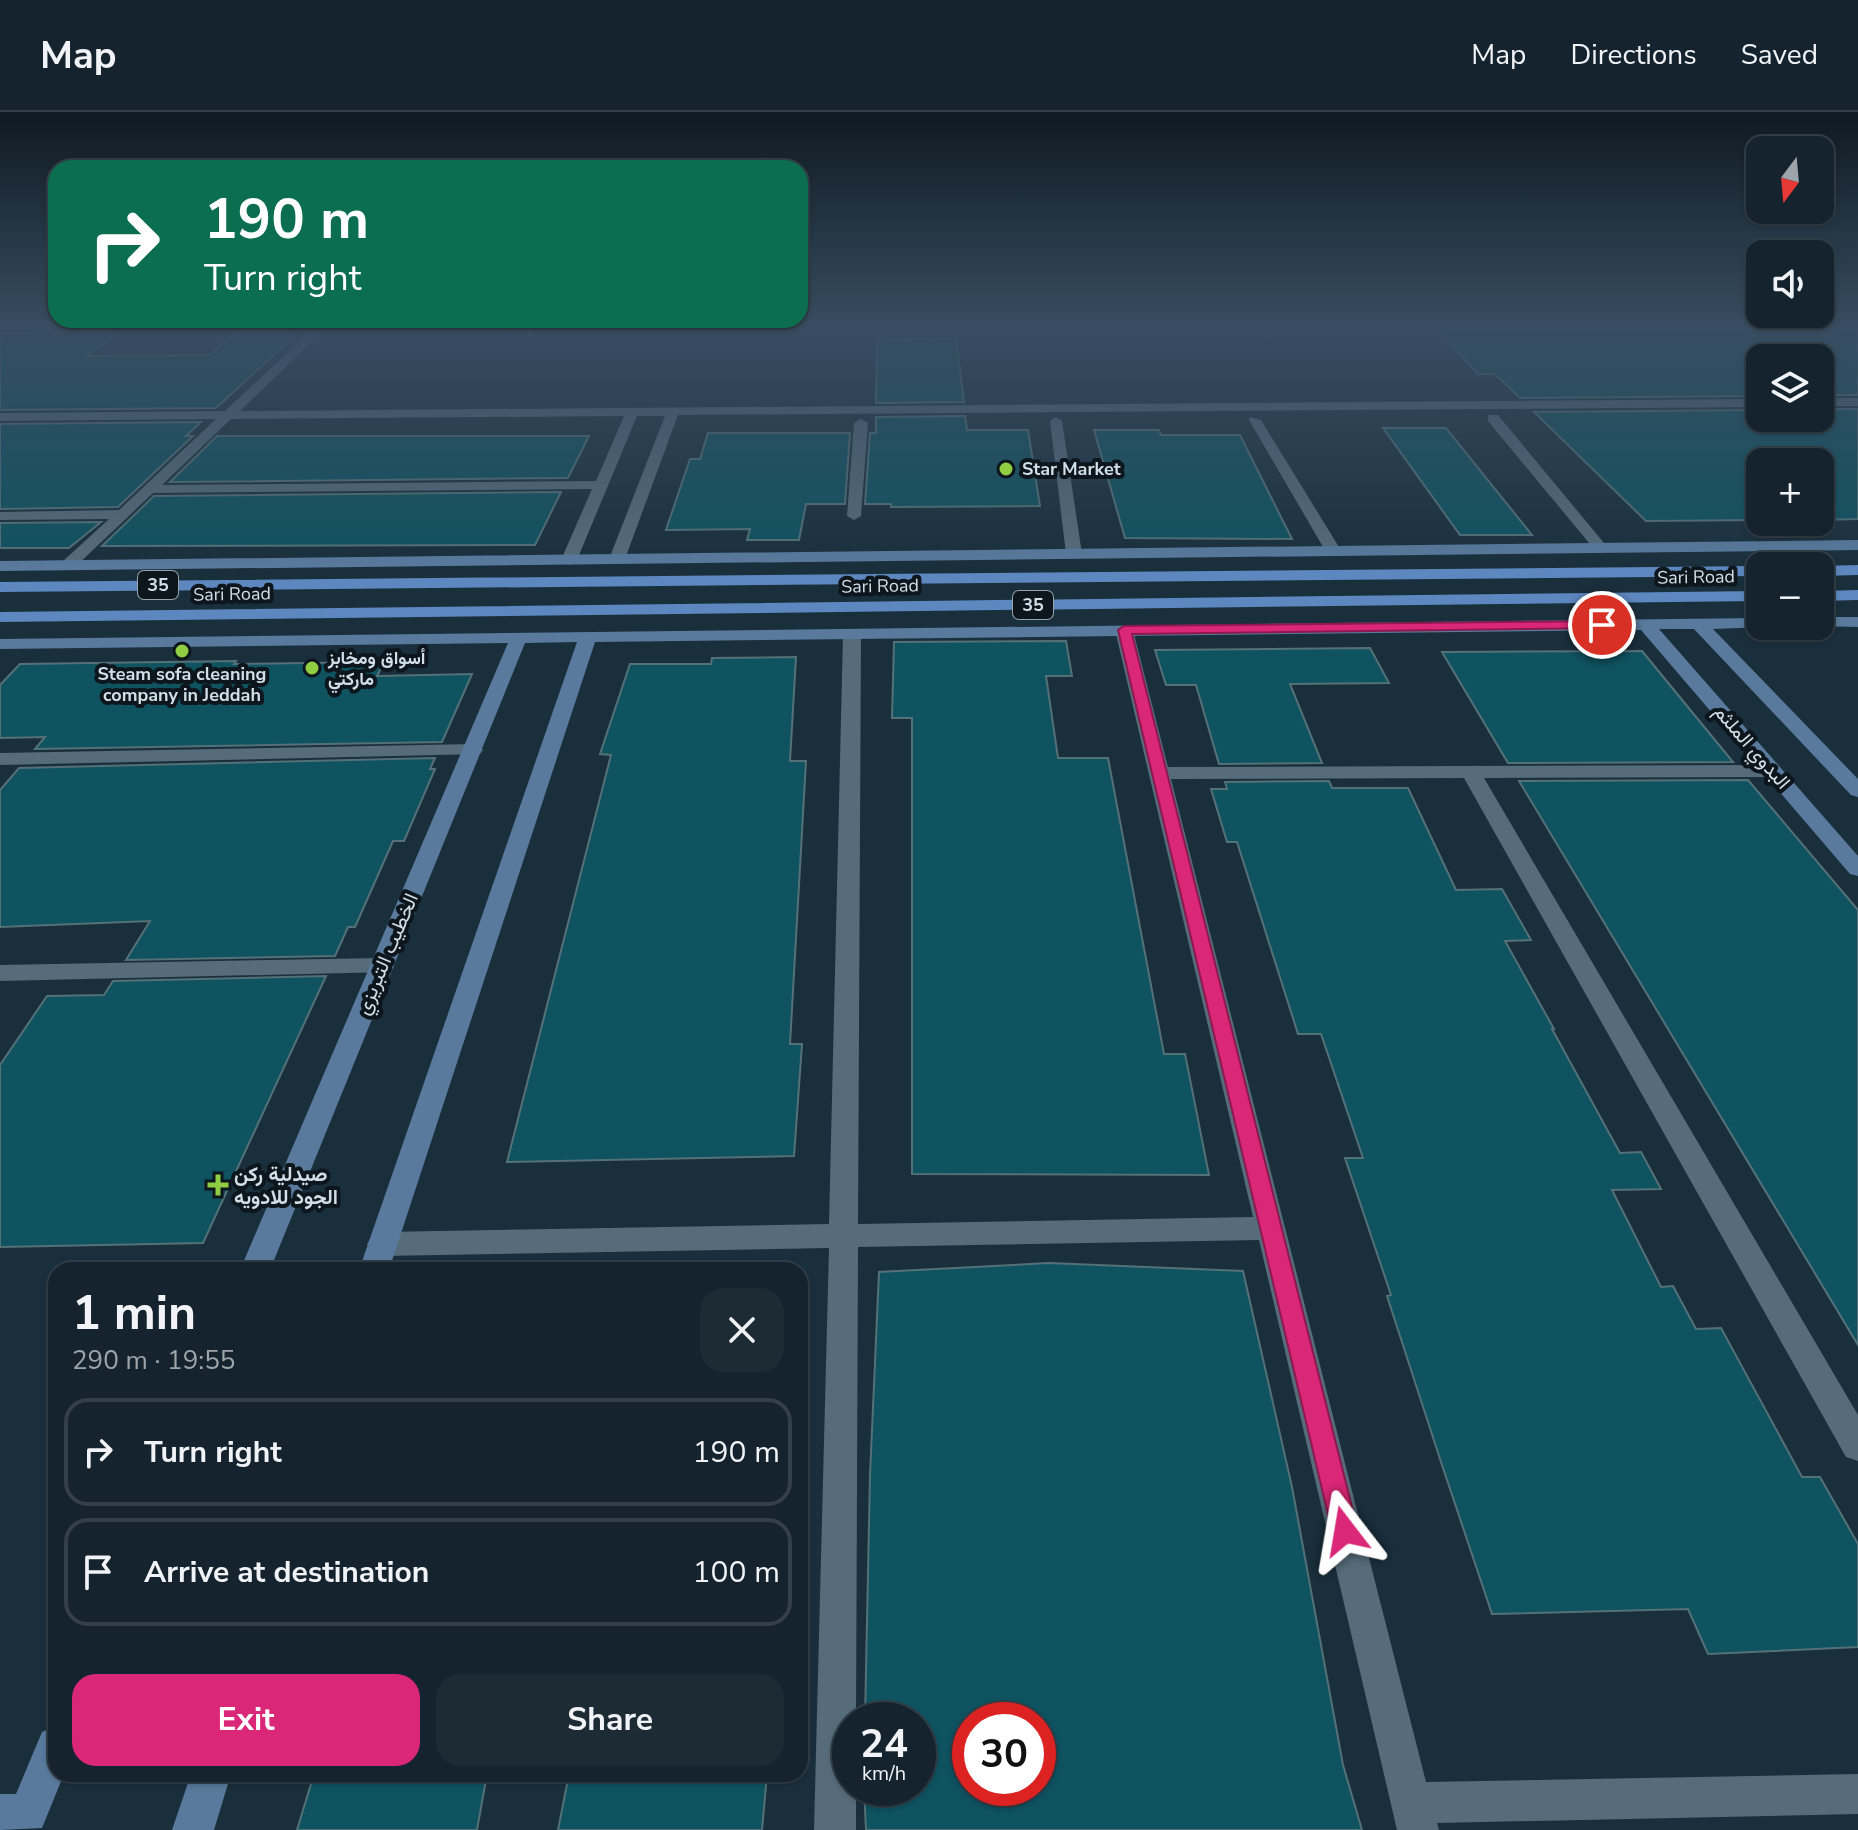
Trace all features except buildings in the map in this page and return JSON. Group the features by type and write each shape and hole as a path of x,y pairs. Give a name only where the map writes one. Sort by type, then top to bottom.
{"main road":[{"path":"0,566 1858,545"},
{"path":"1834,571 1858,570"},
{"name":"Sari Road","path":"0,587 1746,571"},
{"path":"1834,596 1858,595"},
{"name":"Sari Road","path":"0,617 1746,596"},
{"path":"1834,622 1858,622"},
{"path":"0,644 1746,623"},
{"name":"البدوي الملثم","path":"1645,624 1858,869"},
{"path":"1699,624 1858,791"},
{"name":"الخطيب التبريزي","path":"258,1262 519,637"},
{"path":"378,1257 588,637"},
{"path":"16,1819 48,1761"},
{"path":"193,1830 208,1782"}],"street":[{"path":"68,565 236,408"},
{"path":"0,417 671,418 1384,408"},
{"path":"1834,415 1858,415"},
{"path":"671,418 861,423 1746,416"},
{"path":"0,429 215,428 629,418"},
{"path":"569,560 629,418"},
{"path":"617,559 671,418"},
{"path":"1493,418 1599,546"},
{"path":"1255,420 1334,552"},
{"path":"1056,421 1074,554"},
{"path":"854,516 861,423"},
{"path":"150,489 601,485"},
{"path":"0,516 122,514"},
{"path":"1124,630 1415,1817 1858,1794"},
{"path":"835,1830 852,634"},
{"path":"0,759 473,750"},
{"path":"1160,773 1772,771"},
{"path":"1471,772 1858,1446"},
{"path":"0,973 382,966"},
{"path":"378,1257 842,1234 1271,1228"}],"place":[{"name":"Star Market","path":"1006,469"},
{"name":"Steam sofa cleaning company in Jeddah","path":"182,651"},
{"name":"أسواق ومخابز ماركتي","path":"312,668"},
{"name":"صيدلية ركن الجود للادويه","path":"218,1185"}],"route":[{"path":"1345,1531 1124,630 1602,625"}]}
